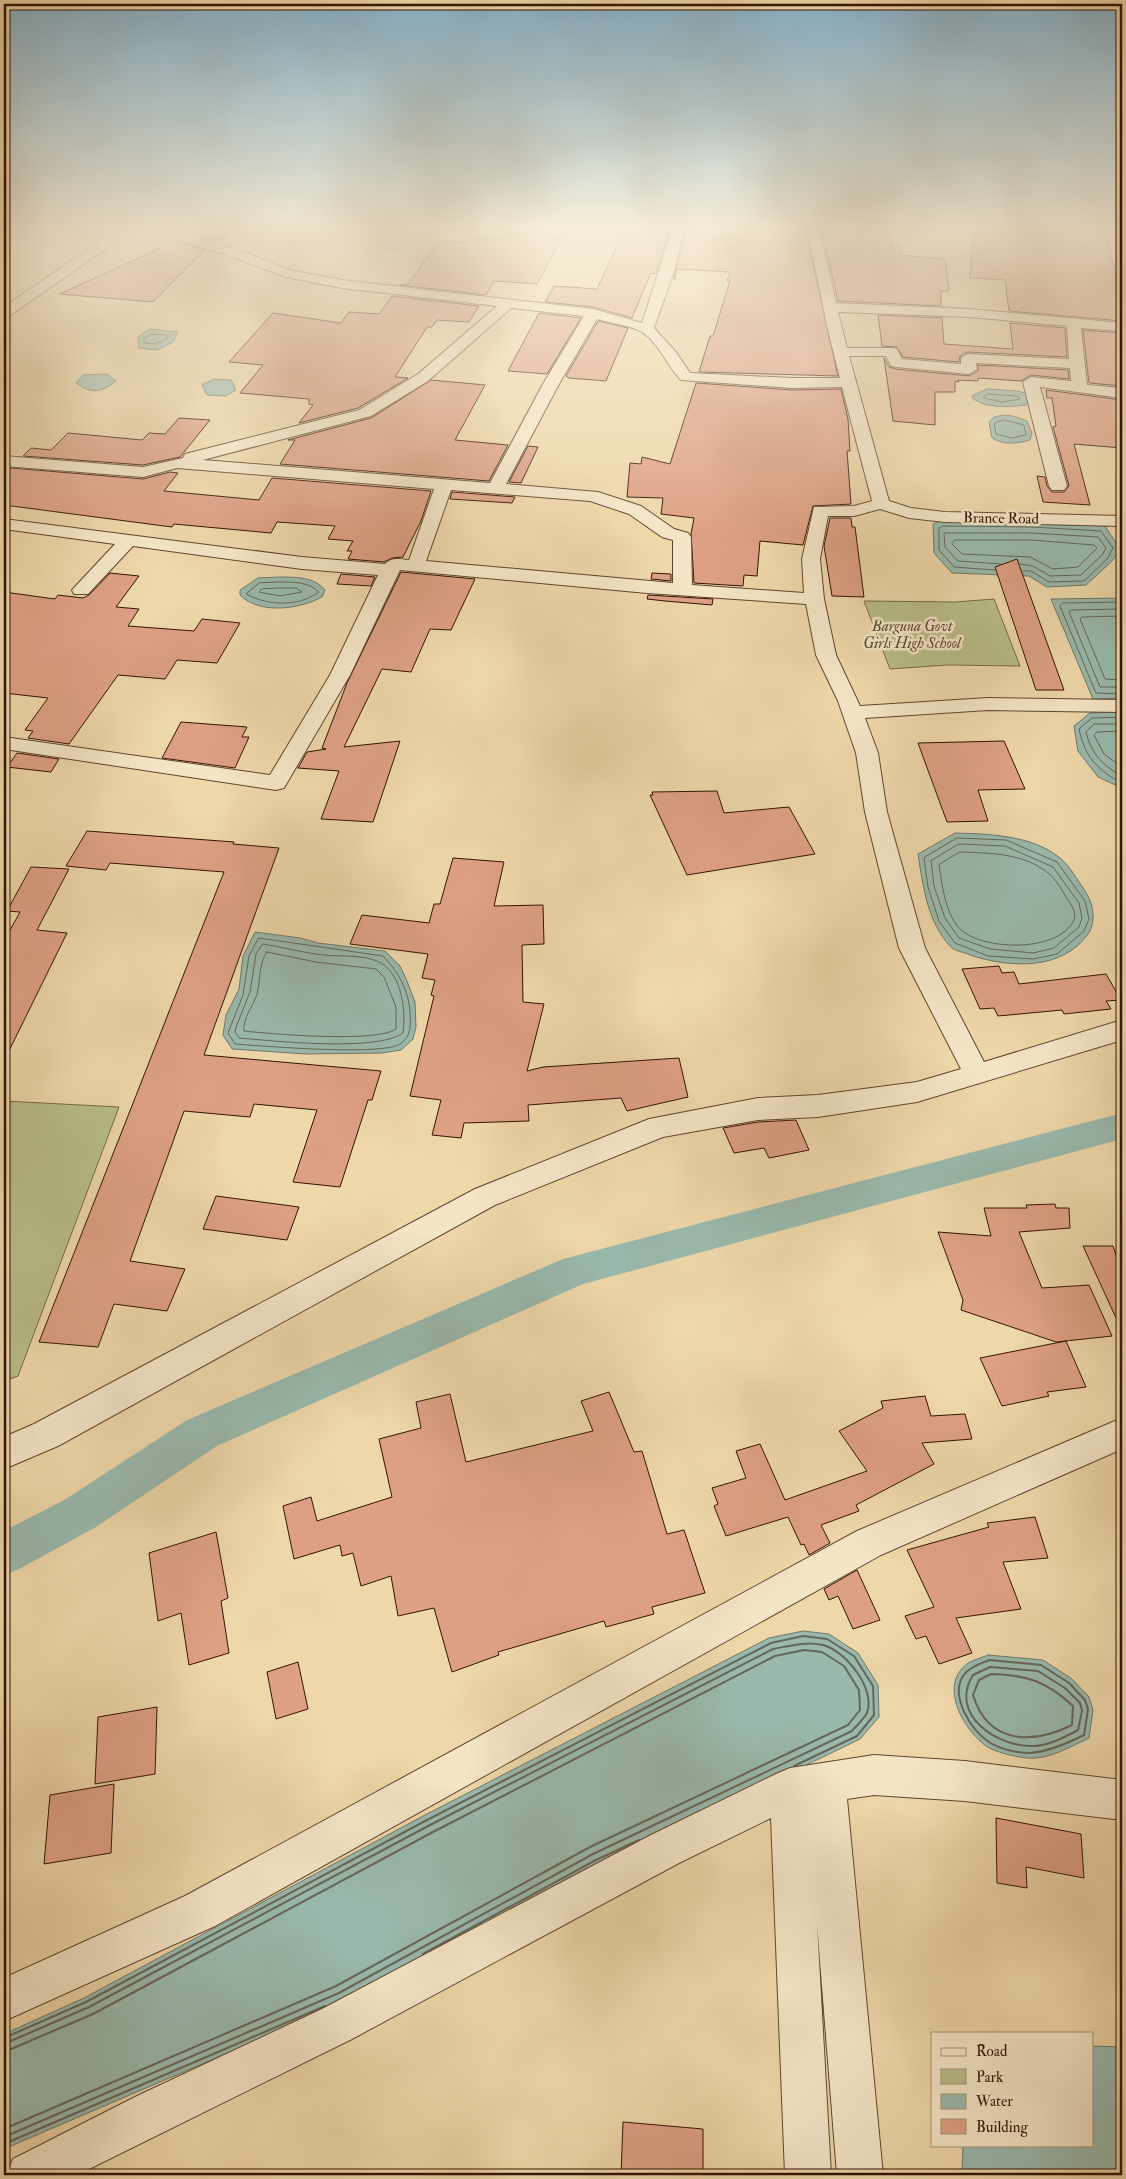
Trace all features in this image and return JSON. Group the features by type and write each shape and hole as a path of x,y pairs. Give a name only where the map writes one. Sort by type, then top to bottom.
{"street":[{"path":"4,461 143,472 364,413 389,402 428,375 479,329"},
{"path":"495,489 583,329"},
{"path":"647,329 672,355 678,370 686,377 792,383 850,382"},
{"path":"835,329 881,504 854,512 820,511 811,558 814,599 826,655 852,712 867,752 876,812 912,948 977,1074"},
{"path":"1074,329 1080,390 1122,393"},
{"path":"841,352 892,352 896,363 969,369 968,358 1077,364"},
{"path":"1058,486 1031,382 1080,386"},
{"path":"177,463 592,496 635,510 668,533 682,537 683,590"},
{"path":"416,566 444,485"},
{"name":"Brance Road","path":"881,504 909,513 945,517 1122,521"},
{"path":"4,524 302,563 390,570"},
{"path":"81,590 129,540"},
{"path":"4,744 276,783 340,676 390,570 395,564 683,590 814,599"},
{"path":"852,712 988,704 1122,706"},
{"path":"4,1453 46,1434 485,1197 658,1127 758,1109 818,1106 917,1092 1122,1030"},
{"path":"4,2000 200,1911 869,1543 1122,1433"},
{"path":"29,2175 151,2113 337,2024 665,1849 808,1786 874,1775 964,1781 1122,1800"},
{"path":"808,1786 808,2175"},
{"path":"808,1786 860,2175"}],"green space":[{"name":"Barguna Govt Girls High School","path":"994,599 1020,666 947,665 890,669 864,601 955,602"},
{"path":"4,1101 119,1107 18,1376 4,1381"}],"water":[{"path":"150,329 178,332 173,342 157,350 139,348 138,337"},
{"path":"107,374 116,381 101,390 86,389 76,383 83,375"},
{"path":"214,379 231,380 236,390 226,396 207,395 202,385"},
{"path":"987,389 1017,391 1030,394 1032,399 1026,405 1005,407 991,406 972,398 973,395"},
{"path":"1003,415 1027,421 1032,433 1030,440 1010,443 992,438 989,422 994,417"},
{"path":"941,521 1032,522 1105,526 1120,549 1112,561 1086,585 1047,587 1029,576 952,573 934,553 933,524"},
{"path":"280,577 310,580 316,582 325,590 322,597 303,605 280,608 258,605 240,595 240,590 258,578"},
{"path":"1122,598 1122,698 1093,699 1051,599"},
{"path":"1122,712 1122,788 1098,777 1078,751 1074,726 1090,713"},
{"path":"955,833 996,835 1023,840 1049,850 1060,858 1074,874 1090,901 1093,918 1088,934 1077,946 1064,955 1034,963 1001,962 970,955 952,948 936,926 927,903 918,854"},
{"path":"255,932 300,938 318,943 385,951 400,966 415,1002 416,1027 413,1039 401,1050 382,1053 306,1054 232,1049 223,1035 226,1015 239,989 243,956"},
{"path":"803,1631 829,1634 858,1653 878,1685 879,1717 860,1739 662,1835 344,2003 4,2149 4,2034 84,1998 425,1815 769,1638"},
{"path":"988,1655 1043,1660 1072,1679 1089,1697 1093,1710 1089,1738 1059,1752 1035,1758 1011,1755 986,1746 970,1730 963,1719 954,1695 959,1673 967,1664"},
{"path":"1094,2046 1122,2047 1122,2175 962,2175 963,2146 1094,2146"}],"building":[{"path":"259,329 426,329 395,377 408,378 358,408 299,423 313,405 309,404 309,399 240,393 263,365 229,362"},
{"path":"531,329 575,329 547,374 508,371"},
{"path":"594,329 628,329 606,381 569,378 566,376"},
{"path":"715,329 828,329 838,376 699,372 710,336 713,336"},
{"path":"880,329 943,329 944,344 1013,349 1011,329 1065,329 1067,357 968,352 960,356 959,362 903,357 897,347 882,346"},
{"path":"1083,330 1122,333 1122,337 1116,336 1122,363 1122,386 1089,383"},
{"path":"884,358 889,367 896,369 969,376 978,371 978,365 1068,370 1069,379 1031,375 1021,381 978,378 978,381 958,380 959,382 955,381 955,392 935,392 935,425 893,421"},
{"path":"431,380 485,385 455,440 508,445 489,481 280,464 295,440 288,440 371,418"},
{"path":"696,383 792,390 841,389 848,419 850,451 847,451 851,504 813,506 803,545 760,541 757,576 744,575 743,586 694,583 691,534 694,518 661,514 663,498 627,497 630,463 641,464 642,457 670,464"},
{"path":"1046,390 1122,400 1122,448 1074,444 1090,505 1043,502 1037,476 1045,477 1047,486 1052,492 1064,492 1069,486 1053,427 1056,426 1052,398 1047,398"},
{"path":"179,418 210,420 180,457 143,465 23,456 31,448 51,450 68,433 142,440 149,433 165,434"},
{"path":"528,446 538,447 521,483 509,482"},
{"path":"11,468 143,479 170,472 178,473 164,491 259,500 272,478 431,491 421,521 403,557 392,558 384,562 348,559 352,551 347,551 353,541 328,539 335,526 277,522 271,533 174,524 172,527 4,505 4,475"},
{"path":"452,492 515,497 512,503 450,499"},
{"path":"830,518 851,518 852,527 855,527 864,597 832,596 824,546"},
{"path":"1017,559 1064,690 1036,690 995,567"},
{"path":"401,572 475,579 451,630 430,629 411,672 382,669 344,747 400,741 373,822 321,819 339,771 298,768 307,752 326,749 322,748 347,683"},
{"path":"110,573 139,576 116,607 139,609 128,626 194,631 202,619 240,623 217,663 177,660 165,679 118,675 69,744 28,738 33,731 25,730 48,698 4,693 4,592 55,599 58,595 83,598 89,595"},
{"path":"652,573 671,574 671,581 651,579"},
{"path":"341,574 375,577 371,586 337,584"},
{"path":"648,595 713,599 712,605 647,599"},
{"path":"181,722 247,727 242,737 249,737 235,768 162,758"},
{"path":"1004,741 1025,789 978,790 988,821 947,822 918,743"},
{"path":"17,753 59,759 51,772 7,767"},
{"path":"717,791 724,813 789,807 815,854 687,875 650,795 653,795 652,792"},
{"path":"87,831 234,842 233,844 279,848 204,1055 381,1071 372,1100 368,1100 340,1187 293,1182 317,1110 254,1104 250,1117 184,1111 130,1261 185,1269 167,1311 114,1304 98,1347 39,1342 224,872 110,863 106,870 66,866"},
{"path":"453,858 504,862 494,906 543,905 544,944 522,945 523,1002 544,1004 527,1071 543,1067 679,1058 688,1097 627,1111 621,1098 528,1105 529,1121 464,1123 461,1138 432,1135 441,1100 410,1096 434,996 431,995 435,980 422,978 428,954 350,944 362,915 429,923 434,904 440,904"},
{"path":"31,867 69,869 37,930 67,933 4,1061 4,941 20,912 7,911"},
{"path":"999,966 1002,973 1014,972 1019,984 1106,974 1121,1000 1106,1001 1111,1009 1064,1014 1062,1010 998,1016 994,1008 980,1009 962,969"},
{"path":"796,1120 809,1150 769,1158 764,1148 734,1153 723,1128 758,1122"},
{"path":"216,1196 299,1207 287,1240 203,1229"},
{"path":"1055,1204 1056,1208 1069,1208 1070,1228 1019,1232 1042,1288 1089,1285 1112,1336 1056,1342 961,1310 963,1300 938,1232 991,1236 984,1208 1027,1208 1026,1205"},
{"path":"1083,1246 1113,1246 1122,1273 1122,1331"},
{"path":"1066,1341 1086,1387 1047,1392 1049,1396 1002,1406 980,1358"},
{"path":"609,1392 634,1452 642,1451 667,1534 684,1530 705,1593 652,1607 654,1614 606,1627 604,1621 498,1652 499,1655 452,1672 434,1608 398,1616 391,1576 361,1586 353,1553 342,1556 340,1545 294,1559 283,1506 311,1497 317,1521 392,1497 379,1439 421,1428 416,1402 450,1394 466,1462 593,1431 581,1401"},
{"path":"925,1396 931,1416 965,1414 972,1439 922,1443 934,1464 856,1505 859,1511 821,1525 830,1543 809,1555 804,1544 801,1545 788,1517 726,1536 714,1506 718,1504 712,1488 746,1478 736,1451 760,1444 785,1500 867,1471 839,1431 883,1408 881,1401"},
{"path":"1035,1517 1048,1558 1003,1562 1021,1609 956,1618 972,1653 939,1664 926,1636 916,1639 905,1616 934,1607 907,1550 989,1527 987,1523"},
{"path":"216,1532 228,1598 221,1601 229,1653 189,1665 181,1613 158,1621 149,1553"},
{"path":"857,1570 880,1620 853,1629 838,1596 829,1600 824,1589"},
{"path":"298,1662 308,1709 276,1719 267,1672"},
{"path":"157,1707 155,1774 95,1784 98,1717"},
{"path":"114,1784 111,1853 44,1864 50,1795"},
{"path":"996,1818 1081,1834 1084,1878 1026,1867 1027,1888 997,1883"},
{"path":"623,2122 703,2129 703,2175 621,2175"}],"waterway":[{"path":"4,1554 81,1513 202,1433 576,1270 1122,1126"}]}
